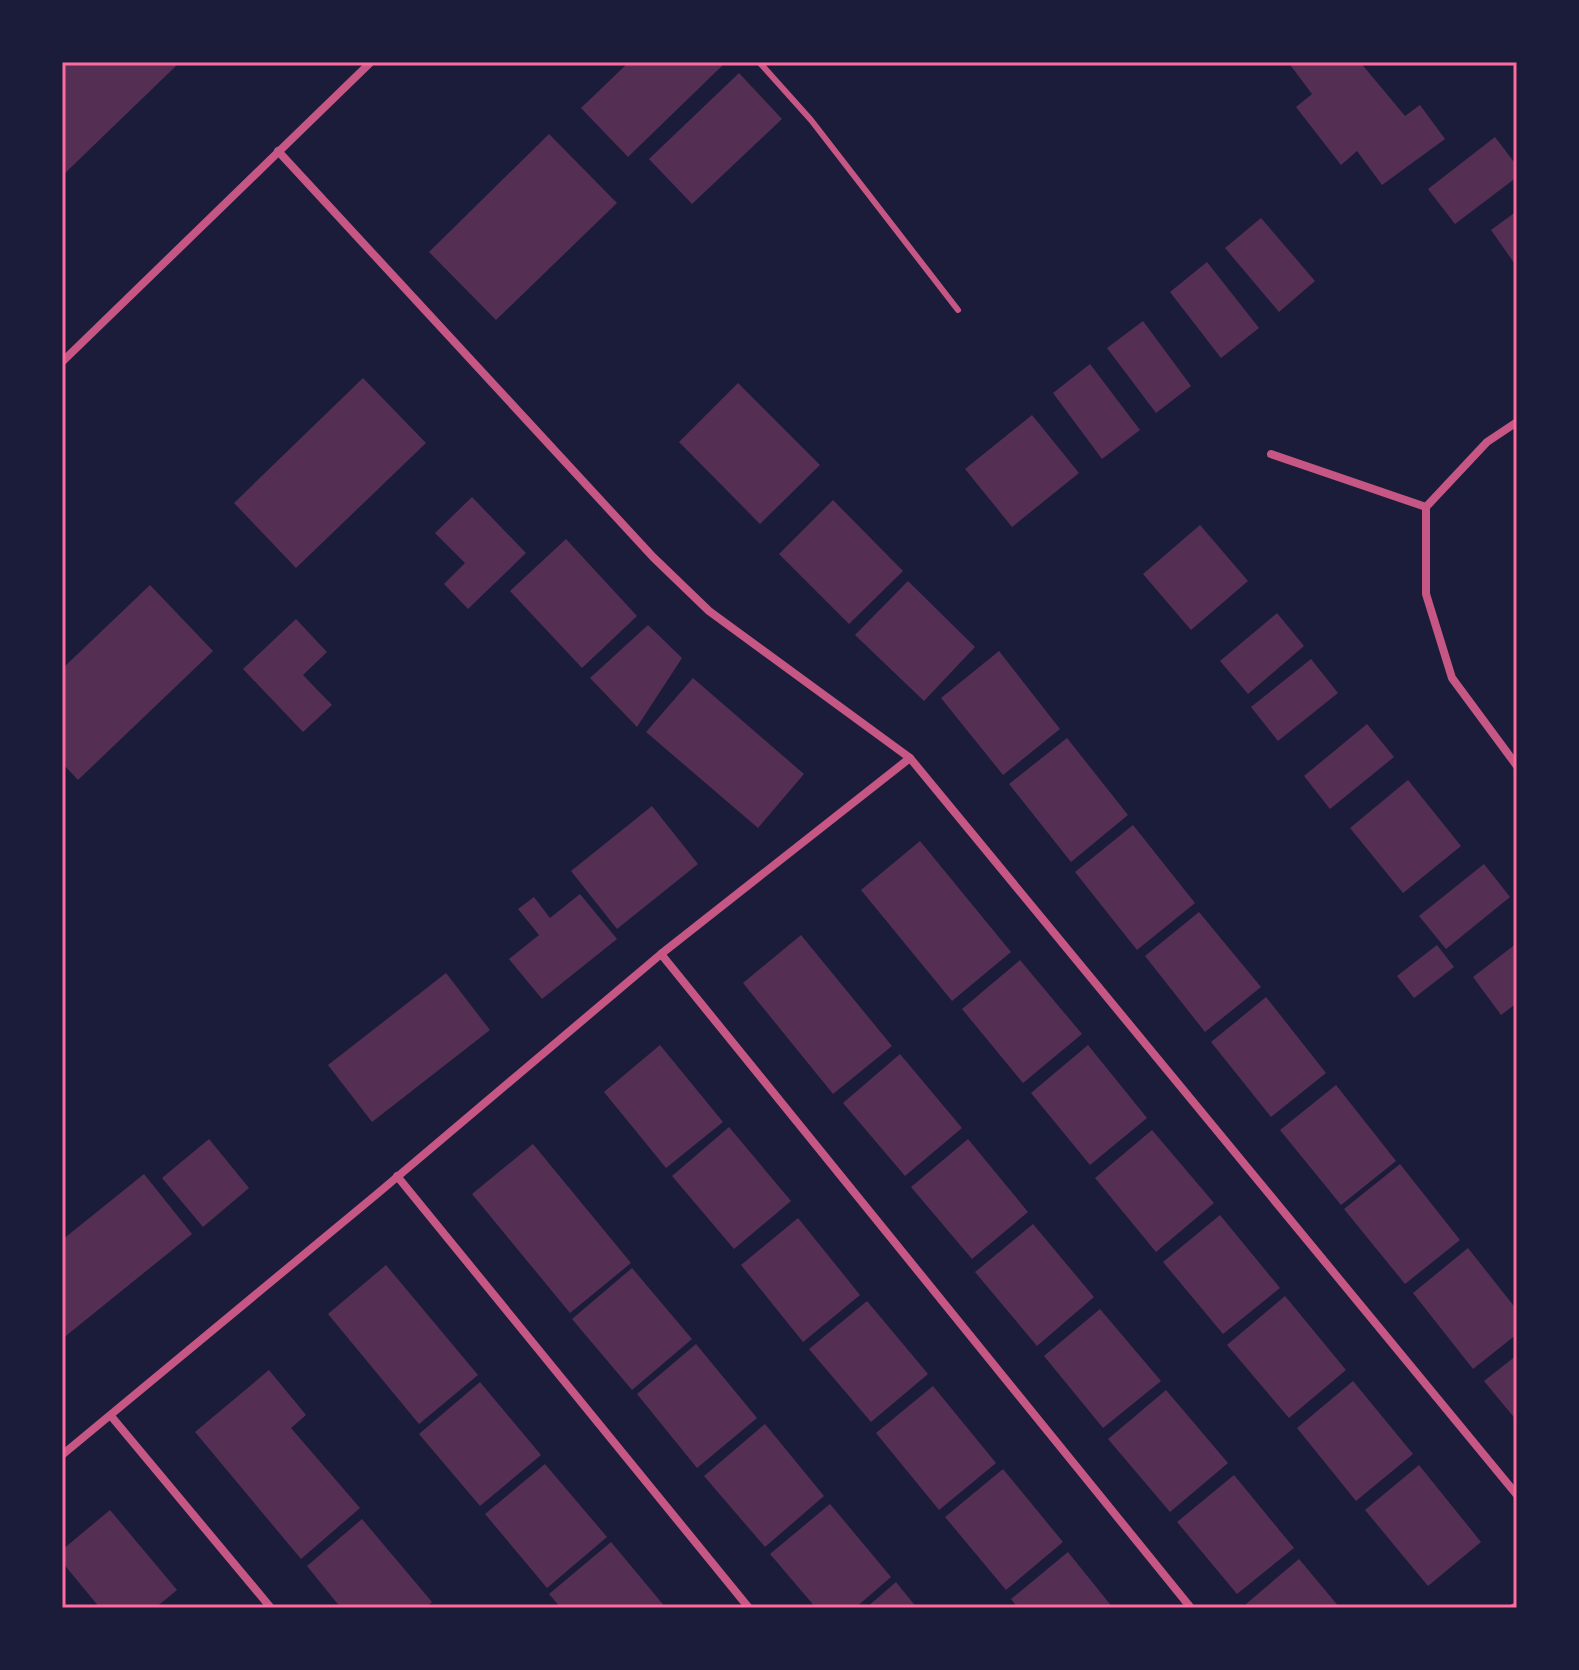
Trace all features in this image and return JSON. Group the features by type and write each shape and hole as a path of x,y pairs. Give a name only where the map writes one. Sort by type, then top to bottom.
{"street":[{"path":"62,362 371,62"},
{"path":"278,151 664,568 709,611 910,758 1517,1495"},
{"path":"1517,422 1487,442 1426,507 1426,594 1452,678 1517,766"},
{"path":"1271,454 1426,507"},
{"path":"62,1455 661,954 910,758"},
{"path":"661,954 1191,1608"},
{"path":"397,1176 749,1608"},
{"path":"111,1416 271,1608"}],"lane":[{"path":"759,62 811,120 958,310"}],"building":[{"path":"62,62 172,62 176,66 62,176"},
{"path":"629,62 726,62 628,157 581,108"},
{"path":"1288,62 1360,62 1405,116 1420,105 1445,139 1382,185 1357,151 1341,165 1296,107 1312,94"},
{"path":"739,73 782,119 692,204 649,159"},
{"path":"549,134 617,203 496,320 429,252"},
{"path":"1495,137 1517,166 1517,177 1455,224 1428,189"},
{"path":"1517,211 1517,267 1491,230"},
{"path":"1261,218 1315,281 1279,312 1225,248"},
{"path":"1207,262 1259,328 1221,358 1170,292"},
{"path":"1143,321 1191,386 1156,413 1107,348"},
{"path":"1090,364 1140,430 1102,459 1053,393"},
{"path":"363,378 426,443 296,568 234,503"},
{"path":"738,383 820,465 760,524 679,442"},
{"path":"1032,415 1079,473 1012,527 965,469"},
{"path":"472,497 526,553 468,609 444,584 465,563 435,533"},
{"path":"833,500 903,571 849,624 779,554"},
{"path":"1200,525 1248,581 1191,630 1143,574"},
{"path":"566,539 637,616 582,668 510,591"},
{"path":"908,581 975,647 924,701 855,635"},
{"path":"150,585 213,651 78,780 62,763 62,669"},
{"path":"1277,613 1304,646 1248,694 1220,661"},
{"path":"296,619 327,652 303,675 332,705 303,732 243,669"},
{"path":"648,625 682,658 637,727 590,678"},
{"path":"999,651 1060,729 1003,775 941,698"},
{"path":"1311,659 1338,693 1278,741 1251,707"},
{"path":"693,678 804,774 758,828 646,732"},
{"path":"1367,724 1394,757 1330,809 1304,776"},
{"path":"1067,738 1128,815 1071,862 1009,784"},
{"path":"1408,780 1461,846 1403,893 1350,828"},
{"path":"652,806 698,864 617,929 571,871"},
{"path":"1133,825 1195,903 1137,950 1075,872"},
{"path":"920,841 1011,952 952,1001 861,890"},
{"path":"1484,864 1510,897 1446,949 1419,916"},
{"path":"580,894 617,939 542,999 509,959 539,935 518,909 534,897 550,918"},
{"path":"1199,912 1261,987 1205,1032 1145,956"},
{"path":"801,935 892,1046 833,1094 743,983"},
{"path":"1517,943 1517,1003 1501,1015 1473,977"},
{"path":"1437,945 1454,967 1414,998 1397,976"},
{"path":"1020,960 1082,1034 1023,1083 962,1009"},
{"path":"446,973 490,1030 372,1122 328,1065"},
{"path":"1266,997 1326,1073 1271,1117 1211,1042"},
{"path":"660,1045 723,1122 666,1168 604,1092"},
{"path":"1088,1045 1147,1118 1090,1165 1031,1093"},
{"path":"900,1054 962,1128 905,1176 843,1103"},
{"path":"1336,1085 1396,1161 1341,1205 1280,1130"},
{"path":"729,1127 791,1201 734,1249 672,1176"},
{"path":"1152,1130 1214,1203 1156,1252 1095,1178"},
{"path":"209,1139 249,1188 203,1227 162,1178"},
{"path":"968,1139 1028,1212 972,1259 911,1187"},
{"path":"533,1144 631,1263 570,1313 472,1194"},
{"path":"1400,1164 1460,1240 1405,1284 1344,1209"},
{"path":"144,1174 192,1234 62,1339 62,1240"},
{"path":"1220,1215 1280,1288 1223,1334 1163,1262"},
{"path":"798,1218 860,1295 803,1342 741,1265"},
{"path":"1033,1224 1094,1297 1037,1346 975,1272"},
{"path":"1468,1248 1517,1310 1517,1334 1473,1369 1413,1293"},
{"path":"386,1265 478,1375 419,1424 328,1314"},
{"path":"632,1268 692,1339 632,1390 572,1319"},
{"path":"1285,1296 1346,1370 1289,1418 1227,1345"},
{"path":"867,1301 928,1374 871,1422 809,1349"},
{"path":"1100,1309 1161,1381 1103,1428 1044,1356"},
{"path":"696,1344 757,1418 697,1468 637,1394"},
{"path":"1517,1355 1517,1421 1484,1381"},
{"path":"269,1370 306,1415 291,1428 360,1508 301,1559 195,1432"},
{"path":"1353,1381 1413,1454 1356,1501 1297,1428"},
{"path":"480,1382 541,1455 480,1506 419,1434"},
{"path":"933,1386 996,1463 939,1510 876,1433"},
{"path":"1166,1390 1228,1463 1170,1512 1108,1439"},
{"path":"765,1424 824,1496 765,1547 704,1476"},
{"path":"545,1464 607,1537 547,1588 485,1514"},
{"path":"1419,1465 1481,1542 1428,1586 1365,1510"},
{"path":"1003,1469 1063,1542 1006,1590 945,1517"},
{"path":"1234,1475 1294,1548 1237,1594 1177,1522"},
{"path":"830,1504 891,1577 855,1608 816,1608 770,1554"},
{"path":"110,1510 177,1590 155,1608 100,1608 62,1562 62,1550"},
{"path":"362,1519 432,1602 425,1608 341,1608 307,1566"},
{"path":"611,1542 666,1608 561,1608 549,1594"},
{"path":"1068,1552 1113,1608 1018,1608 1011,1599"},
{"path":"1299,1559 1340,1608 1250,1608 1246,1604"},
{"path":"896,1582 917,1608 866,1608"}]}
